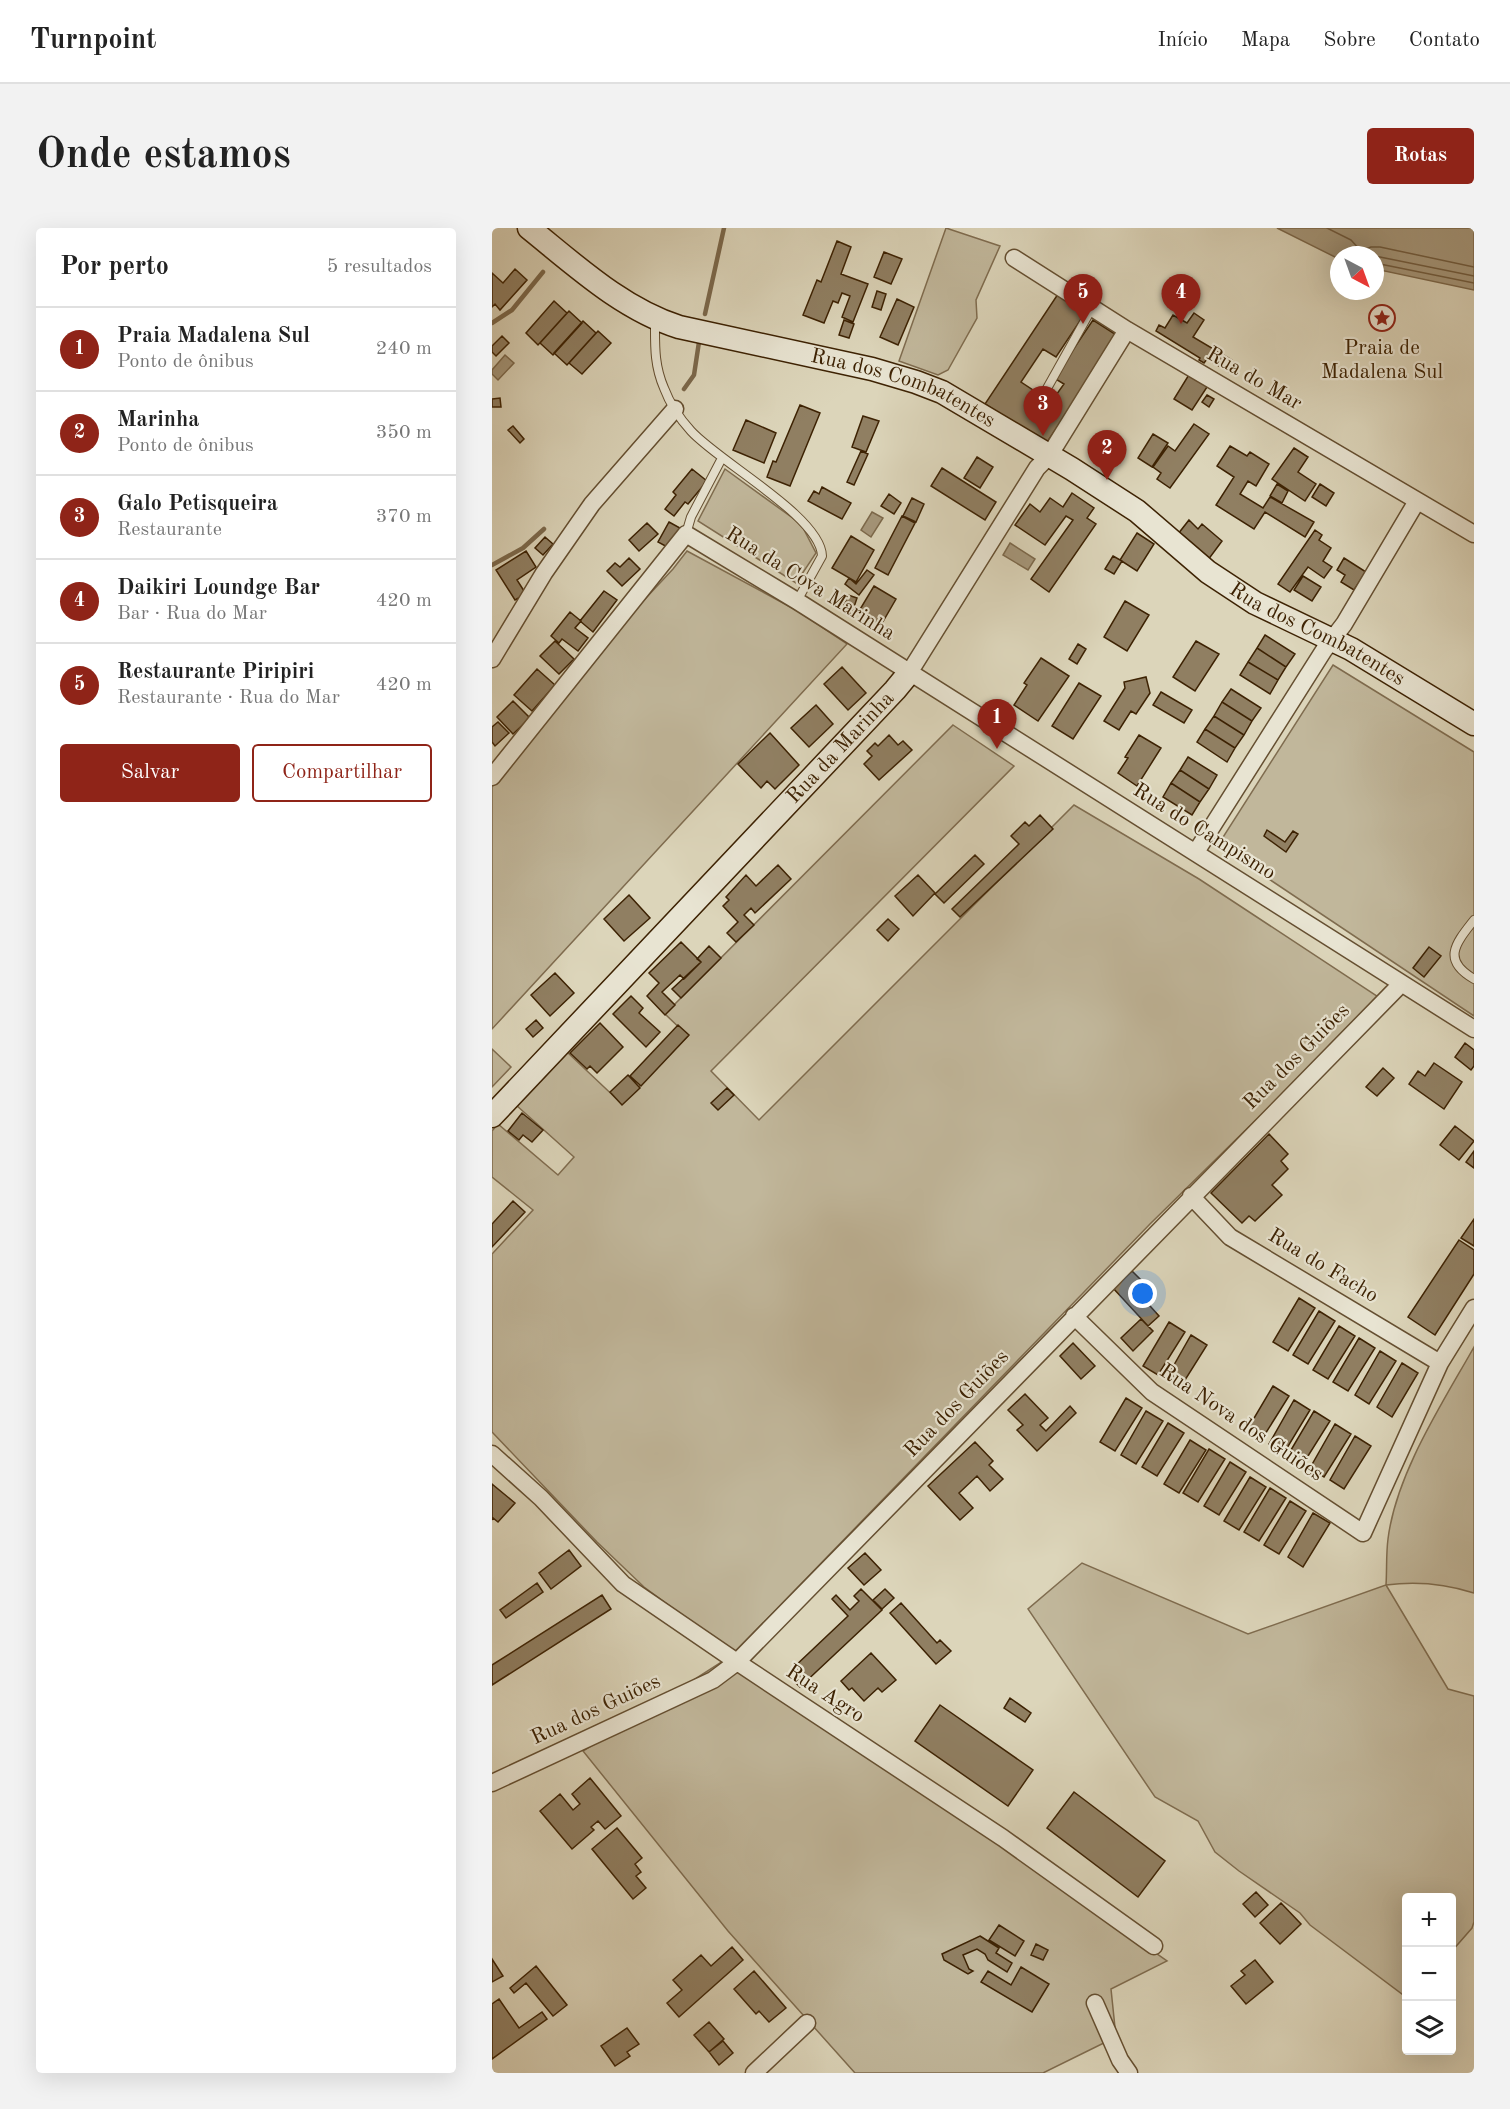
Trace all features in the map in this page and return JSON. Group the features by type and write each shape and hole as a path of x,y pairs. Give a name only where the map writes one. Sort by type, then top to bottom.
{"main road":[{"name":"Rua dos Combatentes","path":"530,228 619,298 655,319 679,327 872,369 942,392 1137,511 1208,572 1254,603 1333,638 1474,724"},
{"name":"Rua da Marinha","path":"492,1116 909,673"}],"street":[{"name":"Rua do Mar","path":"1014,258 1127,330 1474,534"},
{"name":"Rua da Marinha","path":"909,673 1037,468 1049,456 1127,330"},
{"path":"492,659 544,573 592,504 675,409"},
{"path":"1196,852 1344,624 1417,501"},
{"path":"492,777 686,534"},
{"name":"Rua da Cova Marinha","path":"686,534 797,601 909,673"},
{"name":"Rua do Campismo","path":"909,673 1474,1029"},
{"name":"Rua dos Guiões","path":"492,1783 713,1680 737,1662 1401,984"},
{"name":"Rua do Facho","path":"1191,1196 1230,1237 1440,1363"},
{"path":"1440,1363 1474,1308"},
{"name":"Rua Nova dos Guiões","path":"1074,1316 1152,1392 1363,1533 1440,1363"},
{"name":"Rua Agro","path":"492,1454 541,1498 623,1584 1003,1838 1154,1946"},
{"path":"1095,2003 1120,2060 1129,2073"},
{"path":"754,2073 807,2023"}],"lane":[{"path":"1045,392 1092,308"},
{"path":"655,319 656,367 664,390 675,409 692,432 722,458 802,519 822,548 822,556 797,601"},
{"path":"686,534 691,517 722,458"},
{"path":"1474,920 1456,945 1454,958 1458,967 1474,979"}],"shaded area":[{"path":"946,228 1000,246 976,300 977,318 948,370 938,375 899,361"},
{"path":"725,469 801,524 816,553 796,583 698,521"},
{"path":"687,551 796,610 847,644 492,1029 492,782 602,645"},
{"path":"1333,665 1474,752 1474,1016 1218,845"},
{"path":"953,725 1014,766 711,1071 759,1120 1074,805 1199,879 1380,998 1150,1224 731,1656 700,1628 644,1587 597,1542 492,1432 492,1254 533,1210 492,1177 492,1131 498,1124 558,1175 574,1157 516,1105 567,1052 622,1104 688,1036 665,1014"},
{"path":"492,1049 511,1067 492,1087"},
{"path":"1474,1347 1474,1593 1431,1584 1386,1585 1388,1539 1400,1490 1422,1440"},
{"path":"1082,1563 1248,1634 1386,1585 1448,1689 1474,1696 1474,1922 1472,1928 1456,1946 1456,1893 1402,1893 1402,1994 1310,1925 1300,1913 1215,1852 1198,1821 1155,1797 1028,1609"},
{"path":"731,1656 1167,1961 1111,1989 1116,2037 1043,2073 855,2073 728,1931 583,1751"}],"water":[{"path":"1277,228 1474,228 1474,290 1384,271 1384,246 1330,246 1330,254"},
{"path":"505,355 514,363 498,380 492,374 492,370"},
{"path":"872,512 883,518 871,537 861,530"},
{"path":"1010,543 1035,559 1028,570 1003,555"}],"building":[{"path":"837,241 851,247 841,274 868,284 853,322 842,317 850,296 842,293 838,303 833,301 824,323 803,315 817,280 821,282"},
{"path":"884,252 902,259 891,284 874,277"},
{"path":"515,269 527,280 500,310 495,304 492,307 492,273 503,283"},
{"path":"877,291 886,294 881,310 872,307"},
{"path":"1058,294 1086,312 1056,357 1043,349 1021,382 1039,394 1035,400 1042,404 1049,395 1054,398 1064,384 1054,378 1093,320 1118,336 1046,444 985,404"},
{"path":"897,299 914,307 898,345 880,337"},
{"path":"554,301 567,313 538,345 526,333"},
{"path":"569,311 582,323 553,355 540,343"},
{"path":"1194,313 1204,320 1193,337 1232,360 1229,372 1207,359 1204,363 1199,360 1200,358 1156,331 1159,325 1165,328 1173,315 1187,323"},
{"path":"844,320 854,324 849,338 839,335"},
{"path":"583,321 596,333 567,365 554,353"},
{"path":"598,331 611,343 582,374 569,363"},
{"path":"502,336 509,343 496,356 492,352 492,346"},
{"path":"1190,373 1209,384 1192,410 1174,399"},
{"path":"1207,395 1214,399 1209,407 1202,402"},
{"path":"500,398 501,407 492,407 492,399"},
{"path":"800,405 820,413 790,486 767,477 773,461 776,462"},
{"path":"863,416 879,421 866,452 852,447"},
{"path":"746,420 776,433 764,463 733,450"},
{"path":"1194,424 1209,434 1170,488 1157,479 1161,473 1153,467 1168,446 1175,451"},
{"path":"513,426 524,439 520,443 508,430"},
{"path":"1153,434 1168,443 1152,467 1138,458"},
{"path":"1230,446 1247,456 1250,452 1269,464 1256,486 1248,481 1240,494 1263,508 1270,497 1314,522 1305,537 1265,512 1254,529 1216,505 1234,477 1217,466"},
{"path":"1294,448 1308,457 1298,472 1316,484 1305,501 1272,479"},
{"path":"861,451 868,454 854,485 847,482"},
{"path":"977,457 993,467 980,488 964,478"},
{"path":"942,468 996,502 985,520 931,486"},
{"path":"692,469 707,481 688,504 685,502 674,516 665,509 676,495 673,492"},
{"path":"1277,484 1288,491 1282,503 1270,496"},
{"path":"1320,484 1334,493 1326,506 1312,497"},
{"path":"822,487 851,503 842,519 808,501 814,491 819,494"},
{"path":"1072,493 1094,508 1087,518 1096,524 1049,592 1031,579 1073,520 1066,516 1045,545 1015,525 1030,504 1040,512 1050,498 1063,507"},
{"path":"889,494 901,503 894,514 881,506"},
{"path":"912,498 924,504 916,522 903,516"},
{"path":"902,516 915,523 888,575 875,568"},
{"path":"1189,520 1198,529 1202,524 1222,541 1208,560 1178,534"},
{"path":"669,522 680,528 669,548 658,542"},
{"path":"647,523 658,534 639,551 629,540"},
{"path":"1315,530 1322,535 1319,540 1331,548 1323,561 1332,567 1324,578 1308,567 1290,592 1278,584"},
{"path":"1137,533 1154,544 1137,571 1120,560"},
{"path":"851,536 874,550 856,582 832,568"},
{"path":"545,537 553,544 543,555 535,548"},
{"path":"526,551 536,567 517,580 526,594 515,600 496,570"},
{"path":"1113,556 1122,561 1114,574 1105,569"},
{"path":"629,558 640,569 622,586 607,571 615,563 620,567"},
{"path":"1344,558 1366,572 1354,590 1341,582 1345,575 1337,570"},
{"path":"867,570 874,575 859,595 845,584 849,578 856,584"},
{"path":"1303,576 1321,587 1312,601 1294,590"},
{"path":"874,586 896,599 881,625 859,611"},
{"path":"604,591 617,600 593,632 580,621"},
{"path":"848,595 857,598 852,613 842,609"},
{"path":"1125,601 1149,615 1127,651 1104,637"},
{"path":"570,612 581,621 575,628 588,638 578,651 562,639 559,643 551,636"},
{"path":"1265,635 1295,654 1286,667 1257,648"},
{"path":"555,641 574,659 559,674 540,656"},
{"path":"1196,641 1219,654 1195,691 1173,677"},
{"path":"1078,644 1086,649 1077,664 1069,659"},
{"path":"1257,648 1286,667 1278,680 1248,662"},
{"path":"1041,658 1069,676 1038,721 1014,705 1027,685 1024,683"},
{"path":"1248,662 1278,680 1270,694 1240,675"},
{"path":"842,667 866,693 848,710 824,684"},
{"path":"537,669 555,685 532,711 514,695"},
{"path":"1146,677 1150,693 1136,714 1131,711 1119,730 1104,721 1125,688 1124,682"},
{"path":"1079,683 1101,696 1073,739 1052,726"},
{"path":"1231,689 1261,708 1252,721 1222,702"},
{"path":"1161,692 1192,710 1184,723 1153,705"},
{"path":"513,701 530,718 513,734 497,717"},
{"path":"1222,702 1252,721 1244,735 1214,716"},
{"path":"816,705 833,724 809,747 791,728"},
{"path":"1214,716 1244,735 1235,748 1205,729"},
{"path":"498,722 509,733 495,746 492,742 492,727"},
{"path":"1205,729 1235,748 1227,762 1197,742"},
{"path":"770,733 799,765 775,789 767,781 761,788 738,764"},
{"path":"889,735 898,745 903,741 912,750 879,780 864,764 872,756 867,751 875,743 878,746"},
{"path":"1139,735 1161,748 1137,786 1118,773"},
{"path":"1188,757 1217,775 1209,789 1180,770"},
{"path":"1180,770 1209,789 1200,802 1171,783"},
{"path":"1171,783 1200,802 1192,815 1163,797"},
{"path":"1040,815 1053,829 960,917 952,909 1019,844 1011,836 1025,822 1029,826"},
{"path":"1267,830 1285,842 1293,831 1298,834 1286,852 1264,836"},
{"path":"975,855 984,864 944,903 935,894"},
{"path":"778,865 791,879 755,913 751,908 744,915 754,925 736,942 727,933 738,922 723,906 729,900 726,897 746,875 756,886"},
{"path":"918,875 935,893 913,916 895,896"},
{"path":"629,895 650,918 624,941 604,919"},
{"path":"888,919 899,929 888,941 877,930"},
{"path":"681,942 701,962 684,979 680,975 662,992 675,1005 665,1015 647,996 659,983 649,973"},
{"path":"709,946 721,958 681,998 672,989 701,962 697,959"},
{"path":"1429,947 1441,956 1424,977 1413,968"},
{"path":"555,973 574,993 550,1016 531,995"},
{"path":"631,996 643,1008 639,1013 660,1032 646,1047 613,1014"},
{"path":"536,1020 543,1028 533,1037 526,1029"},
{"path":"600,1023 623,1047 597,1073 590,1066 587,1069 570,1053"},
{"path":"678,1025 689,1035 641,1086 630,1076"},
{"path":"1465,1043 1474,1050 1474,1066 1471,1070 1455,1057"},
{"path":"1434,1063 1462,1082 1444,1109 1409,1084 1418,1071 1425,1076"},
{"path":"1383,1068 1394,1078 1377,1096 1366,1087"},
{"path":"628,1075 640,1088 622,1105 610,1092"},
{"path":"727,1088 734,1095 718,1110 711,1103"},
{"path":"522,1113 543,1130 532,1142 523,1135 519,1140 508,1131"},
{"path":"1455,1126 1474,1141 1459,1160 1440,1145"},
{"path":"1269,1134 1288,1154 1281,1161 1288,1169 1272,1185 1282,1195 1255,1221 1249,1216 1242,1223 1211,1193"},
{"path":"1474,1151 1474,1168 1466,1162"},
{"path":"513,1201 525,1212 492,1247 492,1224"},
{"path":"1474,1219 1474,1246 1461,1238"},
{"path":"1459,1240 1474,1250 1474,1274 1435,1335 1408,1317"},
{"path":"1132,1271 1141,1280 1133,1287 1159,1316 1148,1326 1113,1288"},
{"path":"1299,1298 1315,1308 1288,1351 1273,1342"},
{"path":"1319,1311 1335,1321 1308,1364 1293,1355"},
{"path":"1141,1319 1153,1331 1133,1351 1121,1338"},
{"path":"1169,1322 1185,1332 1158,1375 1143,1366"},
{"path":"1339,1326 1355,1336 1328,1379 1313,1370"},
{"path":"1191,1335 1207,1345 1180,1388 1166,1379"},
{"path":"1359,1338 1375,1348 1348,1391 1333,1382"},
{"path":"1073,1343 1095,1366 1081,1379 1060,1356"},
{"path":"1380,1351 1396,1361 1369,1404 1355,1395"},
{"path":"1402,1363 1418,1373 1392,1417 1377,1407"},
{"path":"1273,1386 1289,1396 1262,1439 1247,1430"},
{"path":"1025,1394 1048,1418 1040,1425 1046,1431 1070,1406 1076,1413 1037,1451 1017,1430 1023,1425 1008,1410"},
{"path":"1126,1398 1142,1408 1115,1451 1100,1442"},
{"path":"1294,1400 1310,1410 1284,1453 1269,1444"},
{"path":"1146,1411 1163,1421 1136,1464 1121,1455"},
{"path":"1314,1411 1330,1421 1303,1464 1288,1455"},
{"path":"1168,1423 1184,1433 1157,1476 1142,1467"},
{"path":"1335,1424 1351,1434 1324,1477 1310,1468"},
{"path":"1355,1436 1371,1446 1344,1489 1330,1480"},
{"path":"1190,1440 1206,1450 1179,1493 1164,1484"},
{"path":"975,1442 993,1461 989,1465 1003,1479 990,1491 977,1476 959,1493 973,1508 960,1520 928,1486"},
{"path":"1209,1449 1225,1459 1198,1502 1183,1493"},
{"path":"1230,1462 1246,1472 1219,1515 1204,1506"},
{"path":"1250,1477 1266,1487 1239,1530 1224,1521"},
{"path":"492,1484 515,1503 498,1522 493,1518 492,1520"},
{"path":"1270,1488 1286,1498 1259,1541 1244,1532"},
{"path":"1290,1501 1306,1511 1279,1554 1264,1545"},
{"path":"1313,1513 1330,1523 1303,1567 1288,1557"},
{"path":"569,1550 581,1566 551,1589 539,1573"},
{"path":"865,1553 881,1570 864,1585 848,1568"},
{"path":"537,1583 543,1592 506,1618 500,1610"},
{"path":"861,1589 882,1610 800,1687 792,1679 797,1674 792,1669 848,1616 832,1599 836,1595 850,1610 859,1601 854,1596"},
{"path":"885,1589 894,1598 882,1609 873,1600"},
{"path":"602,1595 611,1609 492,1685 492,1665"},
{"path":"901,1603 937,1643 940,1640 951,1651 936,1664 890,1613"},
{"path":"871,1653 896,1680 882,1692 878,1688 864,1701 852,1688 849,1690 841,1681"},
{"path":"1010,1698 1031,1713 1025,1722 1004,1708"},
{"path":"940,1705 1033,1770 1008,1806 915,1741"},
{"path":"590,1778 621,1816 605,1829 598,1821 591,1827 594,1830 572,1849 540,1811 560,1794 573,1810 580,1804 572,1794"},
{"path":"1074,1792 1165,1861 1138,1897 1047,1828"},
{"path":"617,1828 642,1858 635,1864 641,1872 636,1876 646,1888 633,1899 592,1849"},
{"path":"1256,1892 1268,1905 1255,1917 1243,1904"},
{"path":"1281,1903 1301,1924 1280,1944 1260,1923"},
{"path":"999,1925 1024,1941 1015,1956 989,1940"},
{"path":"980,1936 999,1948 996,1953 1012,1963 1007,1972 988,1960 985,1954 977,1949 963,1955 969,1969 973,1971 968,1974 944,1960 942,1954"},
{"path":"1036,1944 1048,1950 1043,1960 1031,1955"},
{"path":"732,1947 743,1960 679,2017 667,2003 682,1990 673,1980 701,1955 711,1966"},
{"path":"492,1959 503,1976 492,1982"},
{"path":"1255,1960 1273,1982 1246,2004 1231,1986 1245,1975 1241,1971"},
{"path":"536,1966 567,2005 553,2016 526,1983 514,1993 510,1988"},
{"path":"1021,1967 1049,1984 1032,2012 981,1982 988,1971 1011,1985"},
{"path":"754,1971 786,2008 769,2022 759,2011 756,2014 734,1989"},
{"path":"499,1999 519,2028 542,2012 547,2019 492,2059 492,2004"},
{"path":"709,2022 724,2039 709,2052 694,2035"},
{"path":"627,2028 639,2044 627,2052 630,2056 615,2066 601,2046"},
{"path":"723,2041 733,2053 719,2065 709,2052"}],"waterway":[{"path":"705,314 724,228"},
{"path":"492,323 512,310 543,272"},
{"path":"684,389 694,375 699,342"},
{"path":"492,565 523,548 544,529"}],"place":[{"name":"Praia de Madalena Sul","path":"1382,318"},
{"name":"Restaurante Piripiri","path":"1083,324"},
{"name":"Daikiri Loundge Bar","path":"1181,324"},
{"name":"Galo Petisqueira","path":"1043,436"},
{"name":"Marinha","path":"1107,480"},
{"name":"Praia Madalena Sul","path":"997,749"}]}
